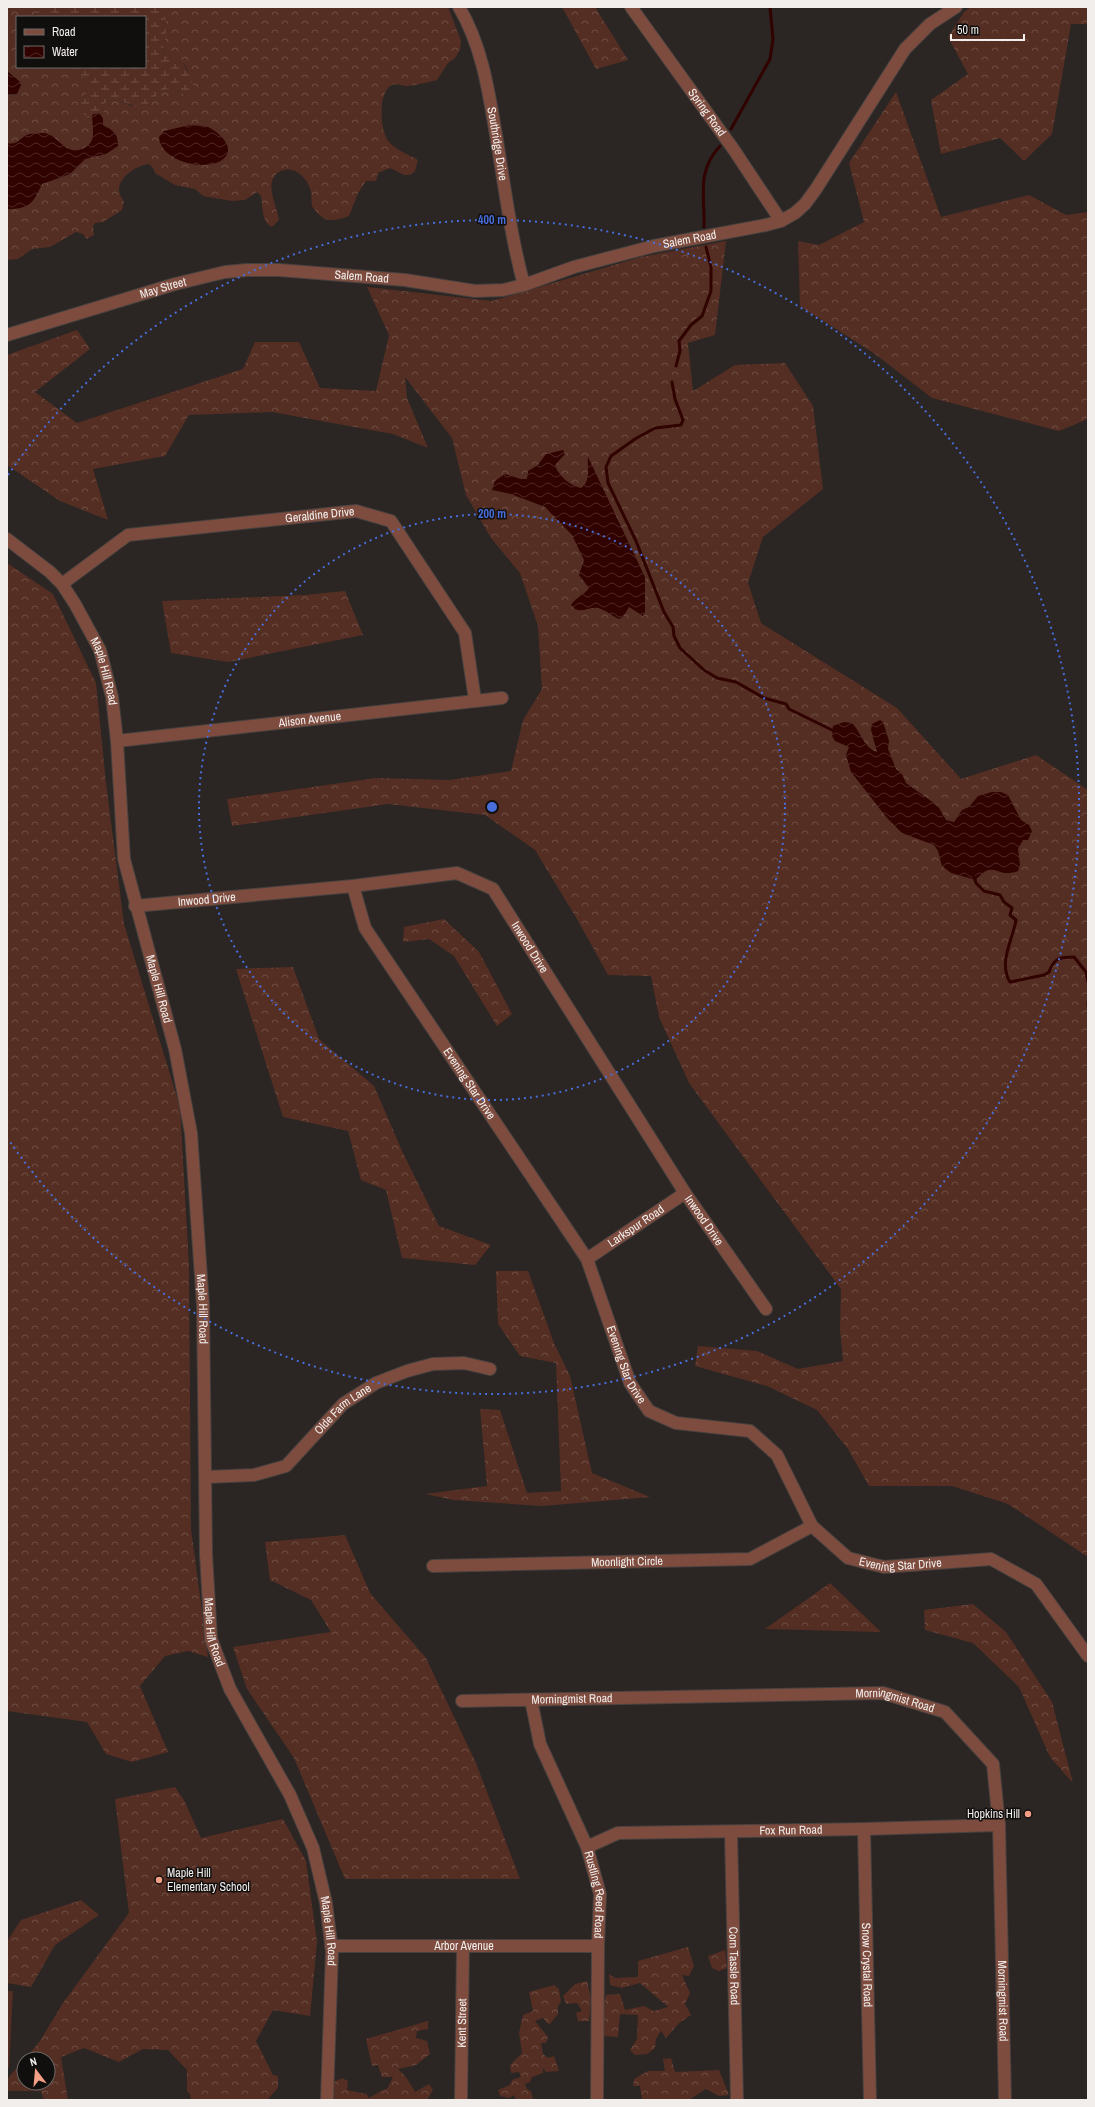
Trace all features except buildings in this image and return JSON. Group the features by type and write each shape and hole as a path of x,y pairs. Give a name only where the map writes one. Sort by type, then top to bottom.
{"street":[{"name":"Southridge Drive","path":"460,7 471,26 488,84 516,251 524,285"},
{"name":"Spring Road","path":"631,7 734,150 781,221"},
{"name":"Salem Road","path":"324,273 405,280 475,291 503,290 524,285 574,267 654,246 740,231 781,221 805,204 816,190 905,49 930,24 956,7"},
{"name":"May Street","path":"7,335 175,284 225,272 279,270 324,273"},
{"name":"Geraldine Drive","path":"62,584 128,535 356,510 392,522 465,633 475,700"},
{"name":"Maple Hill Road","path":"7,539 36,560 62,584 82,616 100,650 112,697 117,741 124,859 135,906 175,1049 191,1133 203,1305 206,1554 211,1639 230,1689 290,1795 313,1848 326,1903 331,1946 327,2100"},
{"name":"Alison Avenue","path":"117,741 502,698"},
{"name":"Inwood Drive","path":"135,906 353,886 457,873 493,889 685,1192 766,1309"},
{"name":"Evening Star Drive","path":"353,886 365,928 586,1259 630,1383 649,1411 676,1423 750,1431 777,1455 812,1526 848,1558 884,1566 991,1559 1036,1584 1088,1656"},
{"name":"Larkspur Road","path":"586,1259 685,1192"},
{"name":"Olde Farm Lane","path":"206,1477 254,1475 286,1466 343,1404 376,1383 407,1370 433,1364 464,1363 490,1369"},
{"name":"Moonlight Circle","path":"433,1566 750,1559 812,1526"},
{"name":"Morningmist Road","path":"462,1701 883,1693 945,1712 993,1764 999,1825 1004,2100"},
{"name":"Rustling Reed Road","path":"531,1700 540,1744 587,1847 600,1894 598,1946 597,2100"},
{"name":"Fox Run Road","path":"587,1847 618,1833 864,1830 999,1825"},
{"name":"Snow Crystal Road","path":"864,1830 870,2100"},
{"name":"Corn Tassle Road","path":"731,1832 737,2100"},
{"name":"Arbor Avenue","path":"331,1946 598,1946"},
{"name":"Kent Street","path":"461,2100 464,1946"}],"green space":[{"path":"7,7 39,7 35,16 16,16 16,68 71,68 83,77 89,88 78,109 92,122 92,115 103,113 104,104 107,102 114,100 132,106 155,98 165,89 177,90 185,95 188,71 183,63 164,57 163,50 166,25 163,13 159,7 448,7 461,41 460,50 455,58 448,63 437,80 407,86 394,84 387,89 382,103 382,121 386,137 396,148 418,160 415,171 410,175 404,175 390,168 378,173 376,181 366,181 358,193 349,216 332,220 322,217 312,206 311,191 303,177 294,171 284,170 274,176 272,182 272,194 279,220 272,227 268,224 264,217 261,196 257,192 245,200 232,201 203,196 195,189 175,185 155,173 149,164 134,169 125,176 119,190 124,202 122,210 103,222 95,223 93,226 94,235 87,239 83,234 76,232 50,247 32,249 18,259 7,260 7,95 17,94 20,85 19,81 7,71"},
{"path":"39,7 159,7 166,19 164,57 182,62 184,64 193,84 193,93 188,96 177,90 165,89 149,103 139,108 121,102 112,100 108,101 104,104 103,118 99,113 92,115 92,122 78,109 89,88 83,77 71,68 146,68 146,16 35,16"},
{"path":"562,7 595,7 628,60 596,69"},
{"path":"971,7 1088,7 1088,24 1071,24 1052,134 1024,161 1000,138 941,154 931,100 968,74 948,37 964,12"},
{"path":"896,92 941,217 1029,195 1066,215 1088,212 1088,419 1059,431 932,398 875,354 800,306 798,241 819,245 864,222 849,163"},
{"path":"726,241 715,335 688,343 693,391 735,365 785,363 813,406 823,489 763,537 748,583 761,623 897,708 961,779 1036,755 1088,790 1088,1557 1008,1504 952,1486 869,1486 848,1449 817,1410 767,1386 695,1366 698,1346 757,1351 798,1369 843,1361 840,1329 841,1289 689,1083 659,1017 651,976 608,975 577,919 535,850 485,815 388,804 232,826 227,799 376,778 449,780 511,771 523,720 542,689 538,626 520,573 491,538 466,495 452,438 405,377 407,398 428,448 393,434 272,412 189,415 165,456 93,469 108,520 60,501 7,465 7,355 77,330 90,349 35,392 77,423 243,369 255,342 299,342 320,388 376,391 389,335 367,287 492,301 641,257"},
{"path":"7,563 53,594 96,683 106,783 124,924 180,1107 189,1266 191,1529 208,1657 188,1651 165,1656 140,1686 168,1752 132,1762 106,1754 87,1722 7,1711"},
{"path":"345,591 363,635 228,662 171,653 162,601 305,595"},
{"path":"444,919 479,952 512,1014 497,1026 454,956 429,939 403,942 404,927"},
{"path":"293,967 319,1039 374,1086 403,1153 439,1226 491,1245 475,1265 402,1258 386,1190 361,1180 348,1131 283,1117 236,969"},
{"path":"496,1271 528,1271 554,1343 570,1376 592,1473 650,1497 542,1506 454,1500 425,1494 487,1486 480,1409 500,1410 527,1493 561,1491 556,1363 520,1356 498,1324"},
{"path":"345,1535 370,1593 426,1658 476,1763 520,1879 345,1879 294,1758 247,1689 233,1647 331,1632 311,1600 270,1580 265,1542"},
{"path":"830,1583 881,1632 765,1629"},
{"path":"973,1604 1006,1632 1052,1702 1073,1783 1050,1757 1019,1687 973,1643 925,1630 924,1610"},
{"path":"175,1787 184,1800 201,1838 283,1819 306,1861 317,1942 310,2016 273,2010 256,2041 273,2075 278,2076 278,2088 267,2100 191,2100 190,2094 187,2091 187,2070 168,2050 143,2049 119,2062 84,2048 61,2057 68,2100 44,2100 41,2091 56,2091 56,2051 32,2051 40,2041 63,2003 129,1913 115,1799"},
{"path":"81,1900 99,1915 55,1945 31,1987 7,1983 7,1941 21,1920"},
{"path":"688,1947 694,1966 689,1976 682,1975 690,1993 685,2004 691,2015 679,2023 666,2038 661,2031 656,2039 655,2048 647,2054 635,2055 630,2050 637,2039 638,2015 620,2014 618,2037 603,2036 602,2014 606,1995 620,1994 625,2010 644,2006 654,2011 668,2007 640,1983 622,1988 610,1985 609,1974 615,1978 638,1977 638,1961"},
{"path":"725,1950 727,1968 719,1971 712,1968 708,1956"},
{"path":"587,1981 591,1998 589,2021 578,2021 576,2013 582,2011 577,2003 566,2004 563,1996 575,1984"},
{"path":"554,1985 559,1989 561,2002 558,2006 558,2014 549,2025 543,2018 535,2021 548,2037 546,2043 541,2043 543,2054 548,2058 554,2056 559,2071 546,2072 543,2068 543,2073 532,2077 530,2082 525,2084 527,2089 531,2091 533,2100 516,2100 514,2095 509,2098 500,2096 498,2090 510,2085 512,2080 521,2077 519,2072 511,2073 510,2065 522,2053 519,2033 523,2015 533,2011 529,1992"},
{"path":"7,1991 13,1991 9,2068 7,2067"},
{"path":"428,2021 428,2029 417,2031 416,2038 427,2041 430,2054 416,2065 398,2069 406,2077 415,2092 429,2084 433,2090 427,2100 332,2100 332,2083 342,2078 348,2081 347,2090 367,2094 368,2098 387,2089 393,2077 382,2077 378,2065 372,2066 366,2039"},
{"path":"671,2058 675,2072 719,2070 729,2095 719,2096 706,2089 689,2100 642,2100 640,2086 633,2086 634,2079 648,2071 665,2071 663,2059"},
{"path":"16,2069 16,2091 7,2091 7,2079"}],"water":[{"path":"7,71 19,81 21,85 17,94 7,94"},
{"path":"99,113 103,118 103,125 110,129 116,136 118,146 106,154 85,159 70,174 42,184 33,201 29,204 20,208 7,209 7,143 14,143 29,134 47,133 70,149 82,149 90,143 92,139 92,115"},
{"path":"190,125 206,126 217,133 228,146 226,156 222,160 205,165 184,162 167,152 161,145 159,137 164,131"},
{"path":"563,450 565,454 555,465 562,476 577,487 581,488 586,482 588,474 588,457 645,577 645,613 643,616 629,607 623,617 619,619 598,608 577,610 574,608 571,605 589,588 579,575 584,560 572,535 545,507 511,494 492,490 495,481 505,474 521,479 527,479 528,471 538,465 546,454"},
{"path":"880,720 883,722 889,741 888,749 896,769 902,774 906,783 938,806 946,820 954,822 962,810 969,807 978,796 992,792 1001,792 1008,795 1021,820 1029,825 1032,831 1028,840 1023,840 1018,849 1020,865 1018,871 1005,873 992,870 987,871 976,880 951,873 942,866 938,851 934,845 902,833 887,818 851,772 846,755 849,747 835,741 832,736 833,726 844,722 852,723 868,747 877,752 871,730 872,724"}],"waterway":[{"path":"731,129 770,59 773,39 770,7"},
{"path":"704,227 703,185 708,165 712,156 720,146"},
{"path":"676,366 680,351 679,341 691,325 702,316 711,291 711,267 706,247"},
{"path":"672,382 675,399 683,420 681,425 655,428 635,439 611,456 606,467 608,483 636,541 664,612 673,627 674,636 680,648 704,670 717,678 736,682 764,698 786,704 789,709 834,731"},
{"path":"974,877 976,883 984,891 1000,895 1004,902 1012,908 1010,915 1016,920 1007,951 1005,967 1010,982 1044,975 1049,972 1055,961 1065,957 1074,957 1086,972 1088,982"}],"place":[{"name":"Hopkins Hill","path":"1028,1814"},
{"name":"Maple Hill Elementary School","path":"159,1880"}]}
